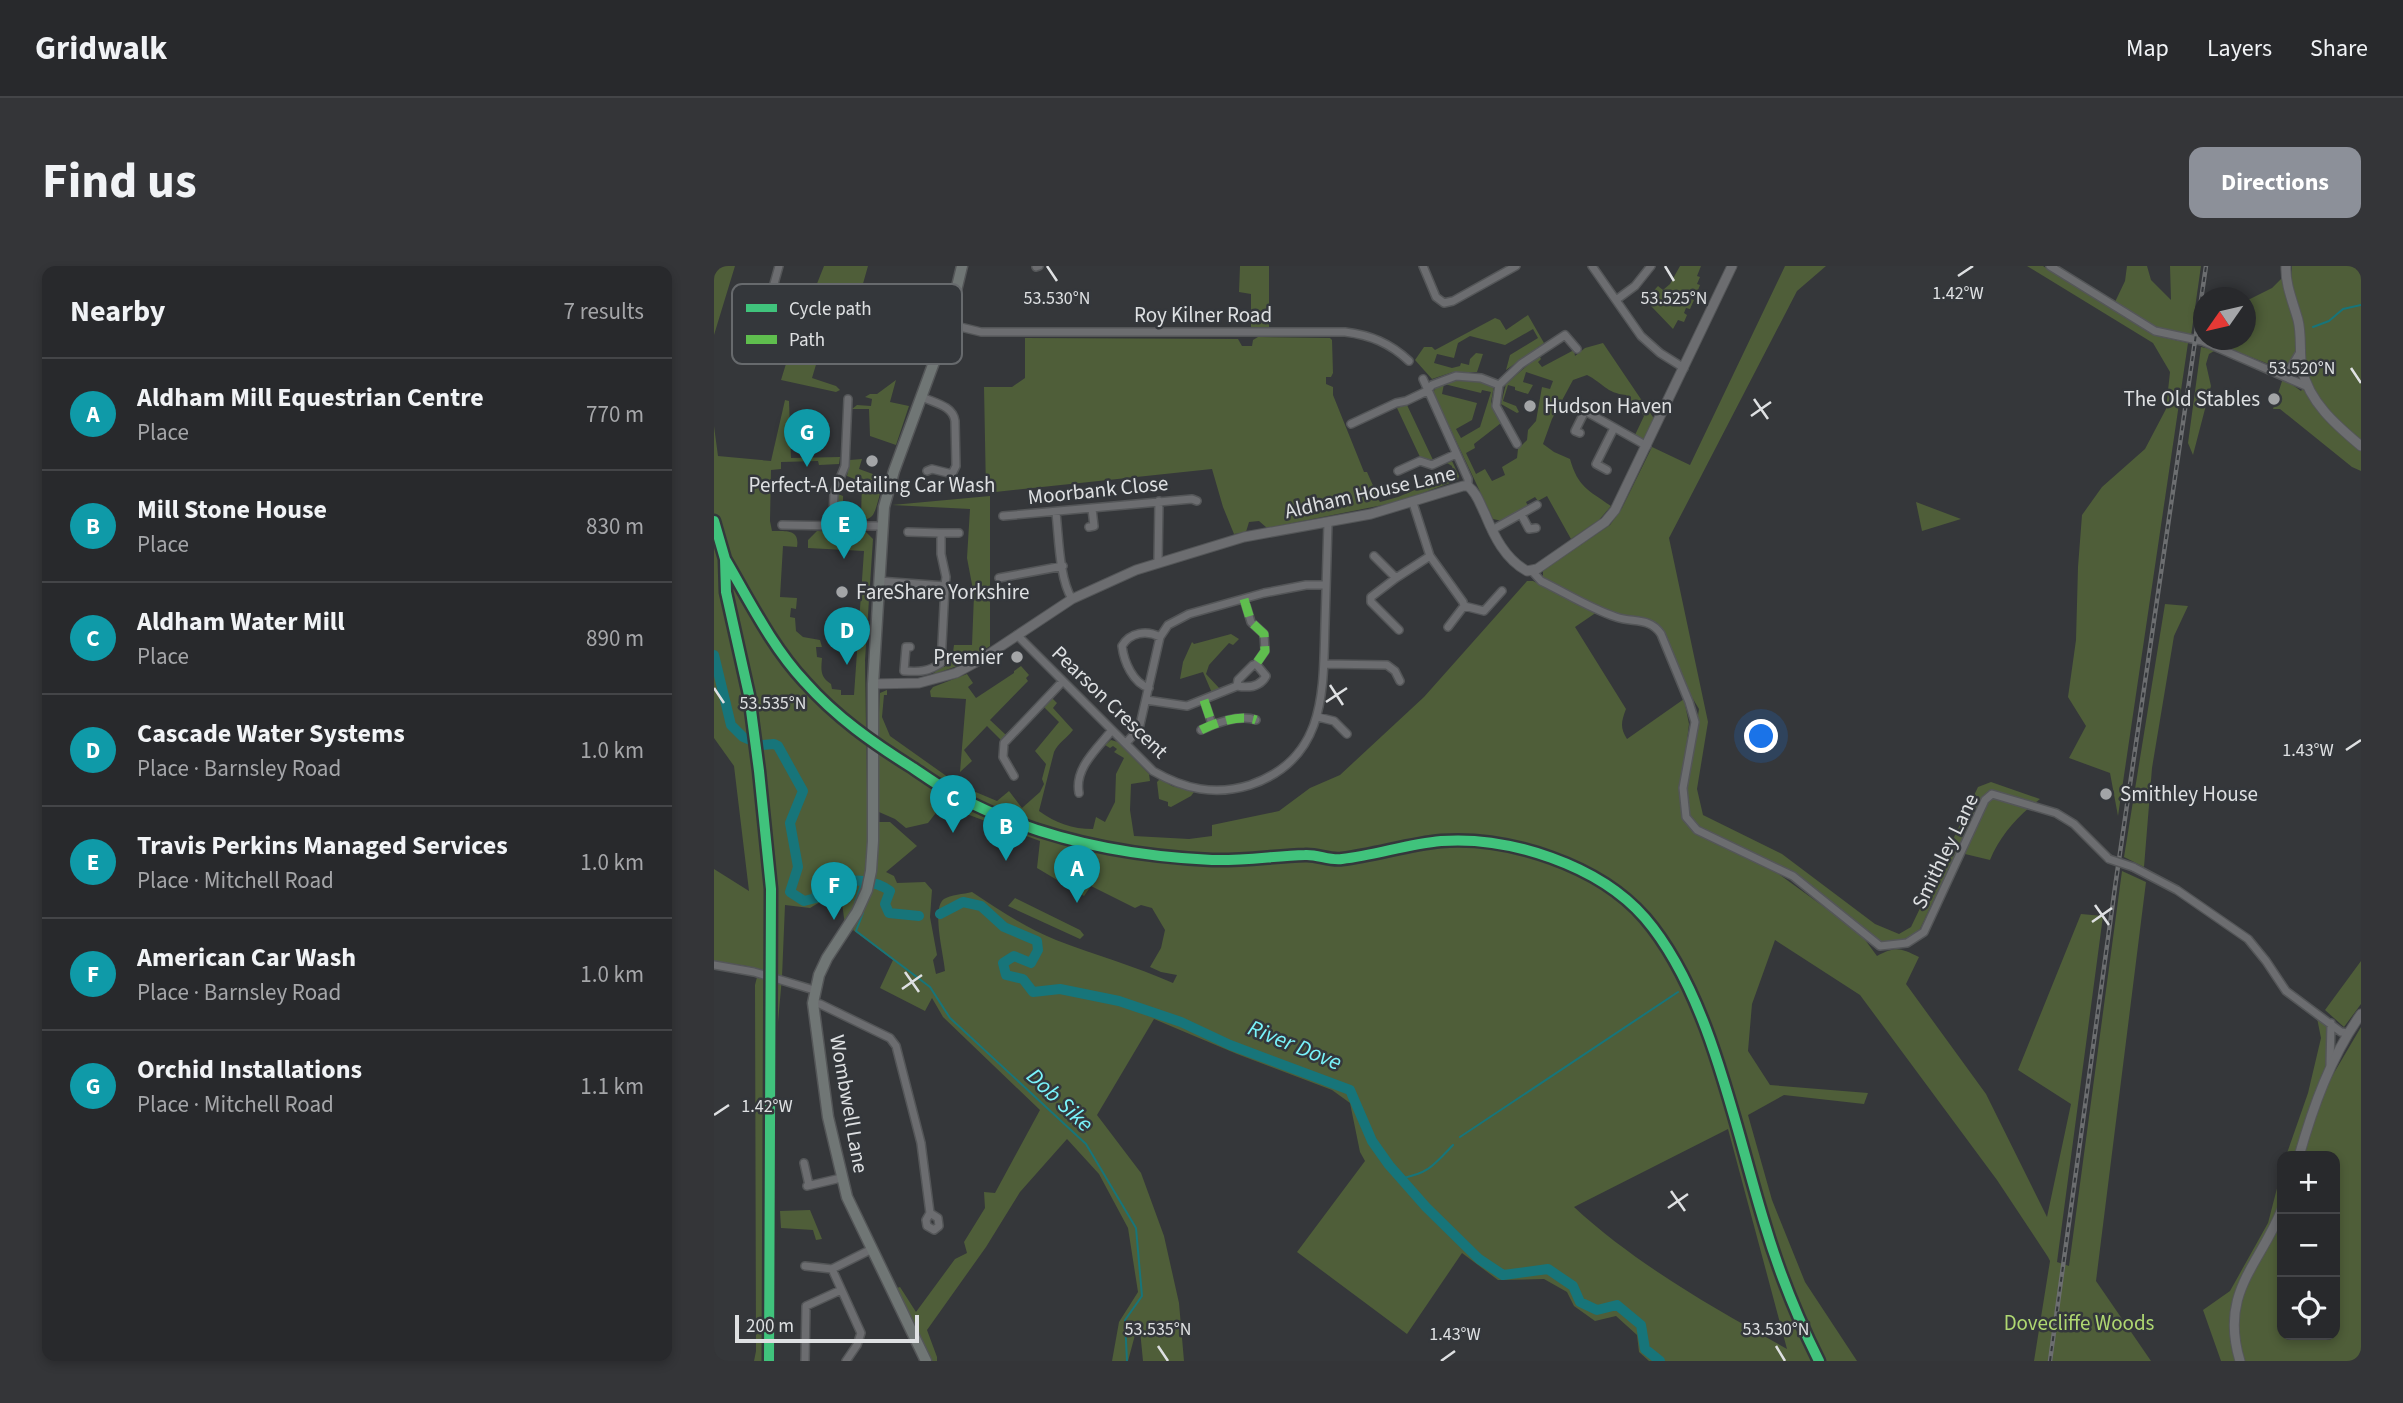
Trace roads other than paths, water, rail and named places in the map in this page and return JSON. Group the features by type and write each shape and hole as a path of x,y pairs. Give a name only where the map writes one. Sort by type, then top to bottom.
{"main road":[{"name":"Wombwell Lane","path":"958,284 962,266"},
{"name":"Wombwell Lane","path":"926,1361 852,1210 841,1178 828,1117 813,1003 814,990 827,958 851,923 867,890 871,871 873,684 882,526 889,484 934,364"}],"street":[{"path":"774,284 779,266"},
{"path":"1423,266 1436,297 1444,303 1453,301 1516,266"},
{"path":"1592,266 1641,337 1660,354 1684,368"},
{"path":"1616,300 1635,286 1651,266"},
{"path":"1532,571 1611,516 1732,266"},
{"path":"2050,266 2155,331 2202,341 2306,386"},
{"path":"2286,266 2301,338 2300,352 2306,386 2318,405 2361,446"},
{"name":"Roy Kilner Road","path":"962,327 981,332 1345,332 1373,337 1409,361"},
{"path":"1517,444 1496,406 1499,385 1563,331 1577,349"},
{"path":"2286,376 2300,352"},
{"path":"1351,424 1362,416 1427,391 1432,385 1456,376 1478,378 1499,385"},
{"path":"1423,379 1468,479 1468,486"},
{"path":"922,397 949,409 955,421 956,466 952,474 932,469 928,471"},
{"path":"841,526 833,521 832,503 845,466 848,399"},
{"path":"1580,433 1575,431 1587,408 1614,428 1647,446"},
{"path":"1607,470 1596,464 1614,428"},
{"path":"1398,471 1420,461 1432,465 1456,454"},
{"name":"Aldham House Lane","path":"873,684 919,683 946,677 980,660 1072,599 1107,582 1158,563 1244,537 1371,514 1468,486 1476,495 1492,530 1510,557 1522,568 1532,571"},
{"path":"1158,563 1160,500"},
{"name":"Moorbank Close","path":"1003,516 1056,513 1160,500 1197,500"},
{"path":"1413,503 1430,556 1461,597 1464,606"},
{"path":"1492,530 1537,505"},
{"path":"1088,527 1094,526 1093,509"},
{"path":"1056,513 1068,593 1072,599"},
{"path":"1521,514 1529,529 1536,528"},
{"name":"Pearson Crescent","path":"1017,635 1153,771 1178,784 1199,790 1226,790 1255,783 1284,767 1303,746 1318,717 1324,664 1328,522"},
{"path":"782,525 882,526"},
{"path":"908,531 959,533"},
{"path":"895,652 907,650 904,671 931,670 941,663 946,577 940,554 941,533"},
{"path":"1374,556 1396,578"},
{"path":"1399,630 1371,602 1371,597 1430,556"},
{"path":"999,578 1063,566"},
{"name":"Smithley Lane","path":"1532,571 1541,580 1615,617 1648,622 1656,626 1695,722 1684,788 1686,817 1697,830 1793,876 1880,946 1907,943 1924,932 1985,800 1992,794 2056,813 2074,824 2109,859 2133,867 2177,890 2248,939 2286,991 2341,1032 2347,1033"},
{"path":"879,581 945,586"},
{"path":"1126,743 1139,729 1160,637 1175,620 1244,598 1306,585 1326,585"},
{"path":"1464,606 1484,611 1502,591"},
{"path":"1237,686 1243,673 1256,664 1265,652 1264,634 1251,622 1244,598"},
{"path":"1448,627 1464,606"},
{"path":"1149,688 1136,682 1122,646 1129,637 1144,632 1160,637"},
{"path":"1146,700 1180,706 1237,686 1254,686 1264,680 1265,673 1256,664"},
{"path":"1324,664 1387,666 1395,671 1400,681"},
{"path":"1014,776 1003,757 1004,743 1063,681"},
{"path":"1203,699 1212,724"},
{"path":"1318,717 1335,721 1347,734"},
{"path":"1201,730 1212,724 1248,718 1255,720"},
{"path":"1079,793 1077,785 1080,771 1112,730"},
{"path":"714,964 754,972 814,990"},
{"path":"813,1003 890,1038 896,1046 921,1143 930,1213"},
{"path":"2301,1151 2330,1068 2347,1033 2361,1014"},
{"path":"2330,1068 2331,1024"},
{"path":"804,1163 808,1185 841,1178"},
{"path":"2240,1361 2236,1346 2235,1311 2244,1279 2279,1214"},
{"path":"805,1266 832,1269 872,1249"},
{"path":"832,1269 861,1333 857,1345 846,1361"},
{"path":"805,1361 806,1306 841,1290"}],"waterway":[{"path":"2313,327 2329,321 2343,309 2361,305"},
{"name":"River Dove","path":"714,655 731,725 743,737 762,745 778,746 803,791 790,823 798,867 790,892 804,901 816,898 818,881 865,881 890,891 885,904 889,913 919,916"},
{"name":"Dob Sike","path":"855,903 862,881"},
{"name":"River Dove","path":"940,914 963,902 981,906 1004,927 1037,941 1038,950 1031,963 1014,956 1003,963 1006,975 1023,979 1033,992 1060,989 1119,1001 1181,1022 1230,1045 1350,1090 1372,1141 1389,1165 1426,1207 1479,1259 1503,1275 1548,1269 1573,1286 1580,1302 1597,1310 1617,1305 1641,1325 1645,1349 1660,1361"},
{"name":"Dob Sike","path":"863,913 856,931 930,987 950,1018 1086,1144 1136,1228 1142,1296 1125,1320 1127,1361"},
{"path":"1460,1137 1678,992"},
{"path":"1401,1178 1425,1171 1453,1145"}],"railway":[{"path":"2050,1361 2116,880 2206,266"}],"place":[{"name":"The Old Stables","path":"2274,399"},
{"name":"Hudson Haven","path":"1530,406"},
{"name":"Perfect-A Detailing Car Wash","path":"872,461"},
{"name":"Orchid Installations","path":"807,467"},
{"name":"Travis Perkins Managed Services","path":"844,559"},
{"name":"FareShare Yorkshire","path":"842,592"},
{"name":"Premier","path":"1017,657"},
{"name":"Cascade Water Systems","path":"847,665"},
{"name":"Smithley House","path":"2106,794"},
{"name":"Aldham Water Mill","path":"953,833"},
{"name":"Mill Stone House","path":"1006,861"},
{"name":"Aldham Mill Equestrian Centre","path":"1077,903"},
{"name":"American Car Wash","path":"834,920"}],"park label":[{"name":"Dovecliffe Woods","path":"2079,1323"}]}
